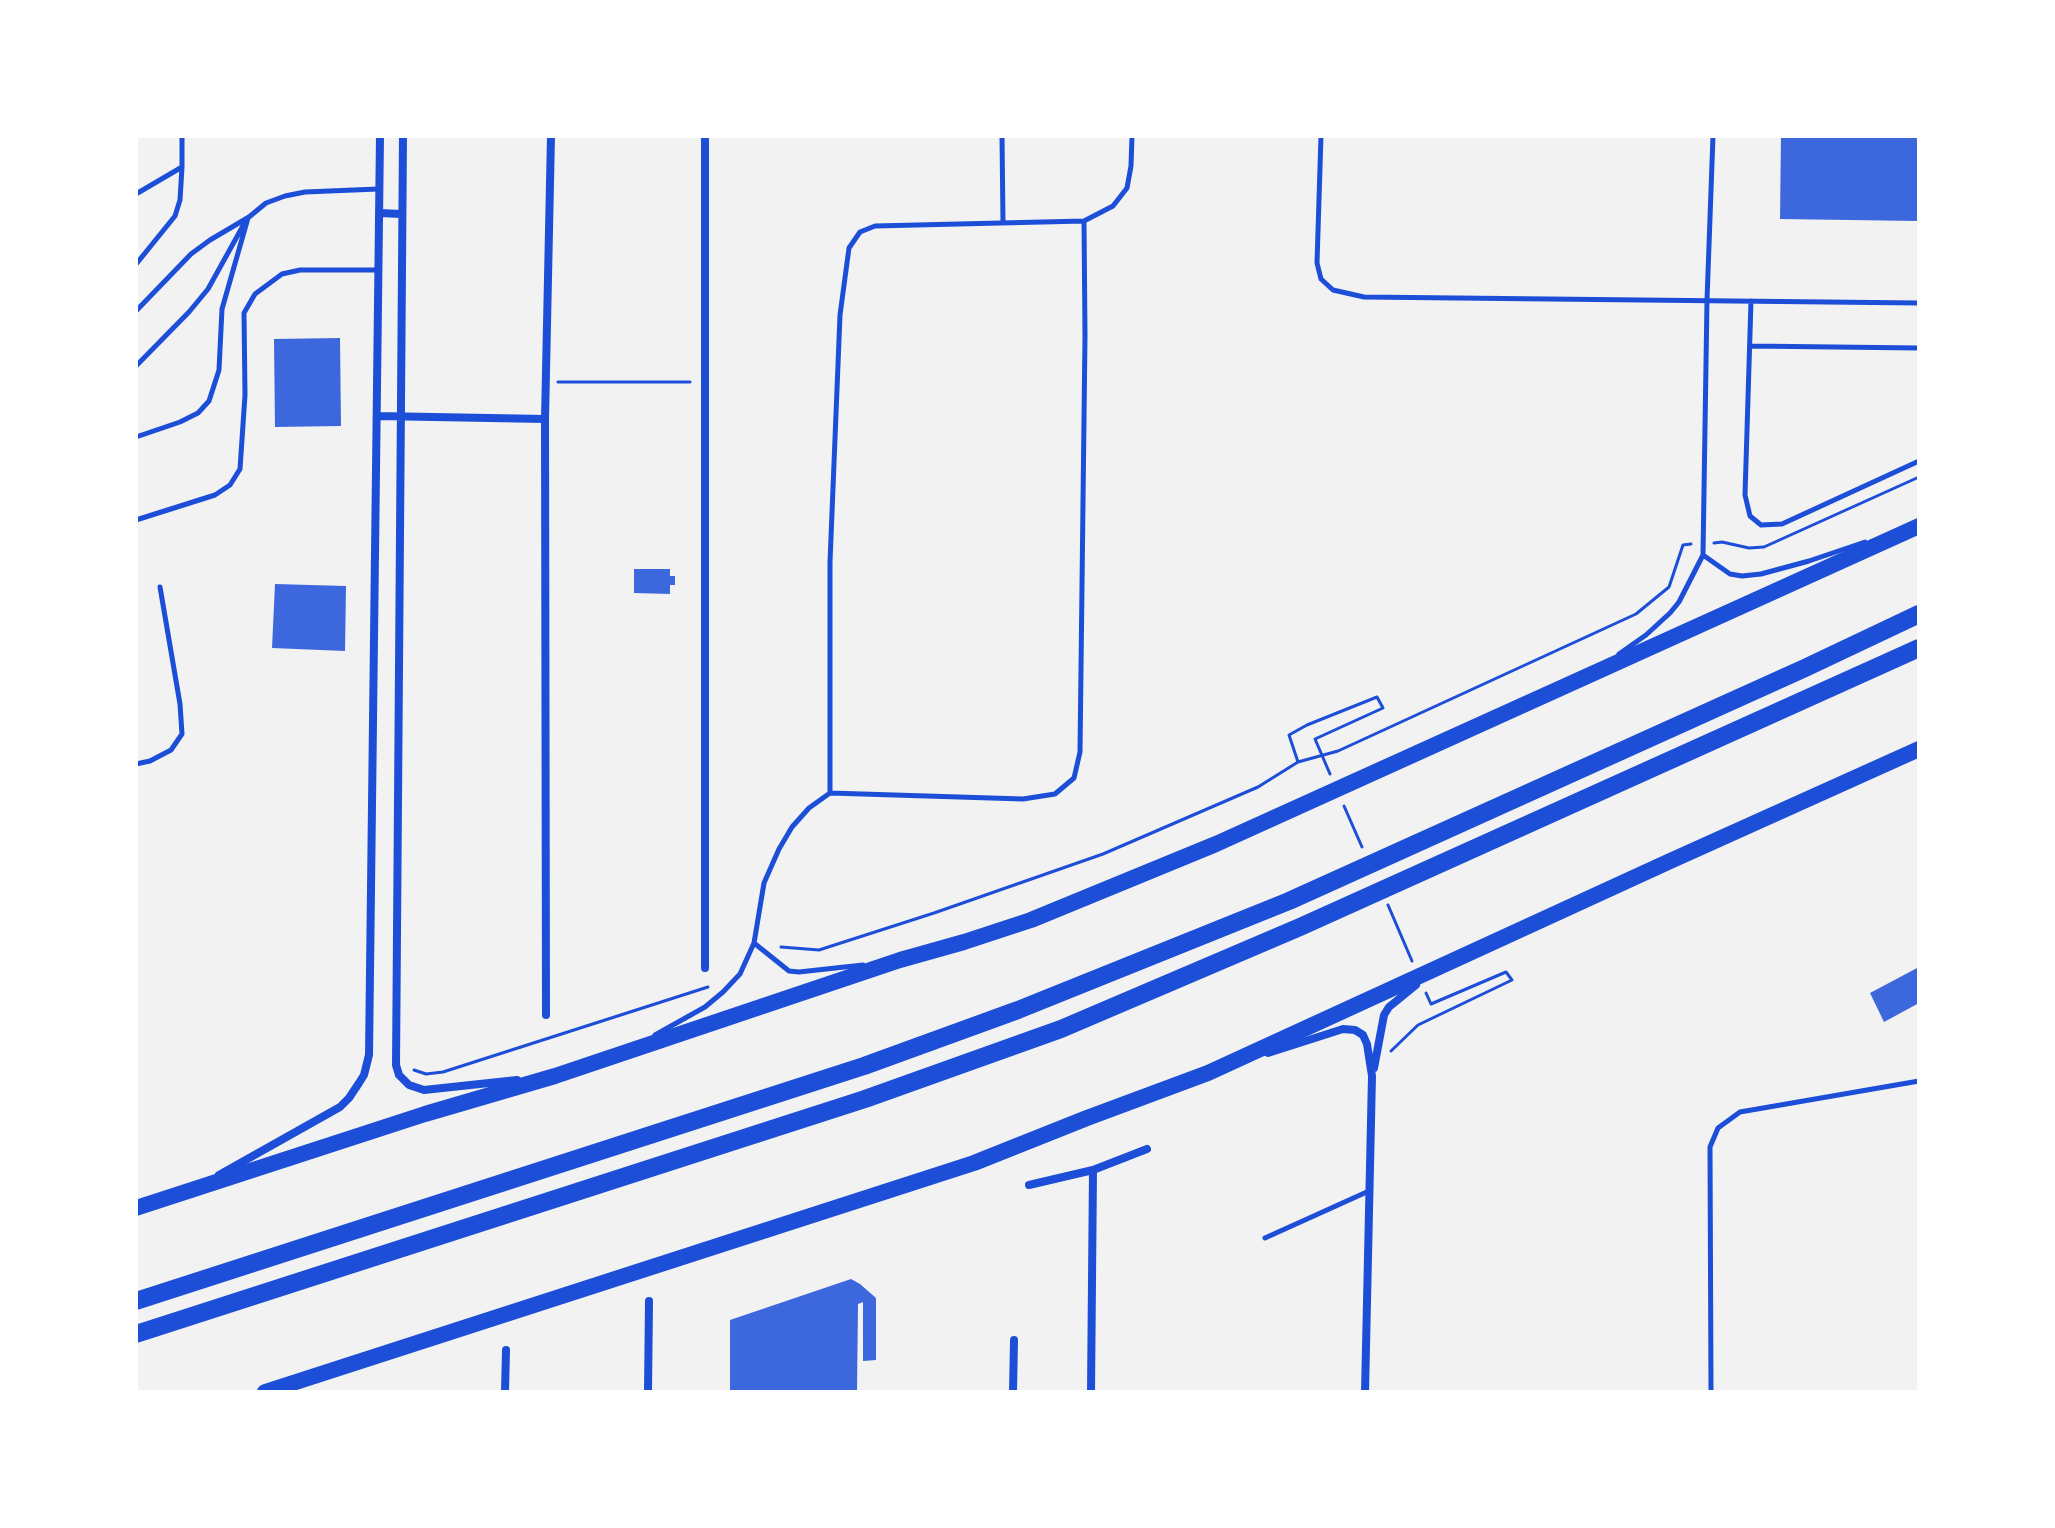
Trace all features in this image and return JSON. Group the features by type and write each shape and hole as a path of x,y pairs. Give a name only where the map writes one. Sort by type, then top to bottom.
{"highway":[{"path":"136,1208 425,1114 555,1076 900,960 1031,920 1216,844 1919,524"},
{"path":"136,1301 864,1066 1018,1010 1289,901 1919,614"},
{"path":"136,1334 865,1099 1061,1029 1300,927 1919,648"},
{"path":"265,1392 974,1163 1208,1073 1919,749"}],"street":[{"path":"189,1191 329,1115 354,1092 367,1065 370,1043 380,136"},
{"path":"403,136 396,1065 399,1075 409,1085 424,1090 555,1076"},
{"path":"546,1015 545,419 551,136"},
{"path":"705,136 705,968"},
{"path":"379,213 402,214"},
{"path":"377,416 545,419"},
{"path":"1372,1076 1384,1015 1389,1007 1451,960"},
{"path":"1208,1073 1343,1029 1355,1030 1363,1035 1372,1076 1365,1392"},
{"path":"1029,1185 1093,1170 1147,1149"},
{"path":"1091,1392 1093,1170"},
{"path":"648,1392 649,1301"},
{"path":"1013,1392 1014,1340"},
{"path":"505,1392 506,1350"}],"lane":[{"path":"136,262 175,216 180,200 182,136"},
{"path":"1002,136 1003,222"},
{"path":"830,793 830,562 840,315 849,248 860,232 875,226 1084,221 1113,206 1127,188 1132,136"},
{"path":"1321,136 1317,263 1321,279 1333,290 1364,297 1919,303"},
{"path":"1585,677 1646,635 1670,613 1703,555 1713,136"},
{"path":"136,194 182,167"},
{"path":"136,311 191,254 266,203 305,192 379,189"},
{"path":"136,366 208,289 249,217"},
{"path":"136,437 180,422 198,413 209,401 219,370 222,309 249,217"},
{"path":"622,1054 705,1007 740,974 754,943 764,883 779,849 792,827 809,808 830,793 1023,799 1055,794 1074,778 1080,752 1081,722 1084,221"},
{"path":"136,520 215,495 230,485 240,469 245,395 244,313 255,294 282,274 300,270 378,270"},
{"path":"1751,301 1745,495 1750,516 1761,525 1782,524 1919,461"},
{"path":"1750,346 1919,348"},
{"path":"1703,555 1730,574 1761,574 1919,524"},
{"path":"136,764 150,761 171,750 182,734 180,704 160,587"},
{"path":"754,943 789,971 900,960"},
{"path":"1711,1392 1710,1147 1718,1128 1740,1112 1919,1081"},
{"path":"1265,1238 1370,1191"}],"path":[{"path":"546,382 705,382"},
{"path":"754,943 819,950 1103,854 1258,787 1298,762 1338,751 1636,614 1669,587 1683,545 1703,543"},
{"path":"1298,762 1289,735 1377,697 1383,708 1315,739"},
{"path":"1372,1076 1418,1025 1512,980 1506,972 1431,1004"},
{"path":"396,1065 426,1074 443,1072 716,984"}],"building":[{"path":"1781,136 1919,136 1919,221 1780,219"},
{"path":"340,338 341,426 275,427 274,339"},
{"path":"634,569 670,569 670,576 675,576 675,585 670,585 670,594 634,593"},
{"path":"275,584 346,586 345,651 272,648"},
{"path":"1919,967 1919,1003 1884,1022 1870,993"},
{"path":"851,1279 876,1298 876,1360 863,1361 863,1302 858,1304 857,1392 730,1392 730,1320"}]}
